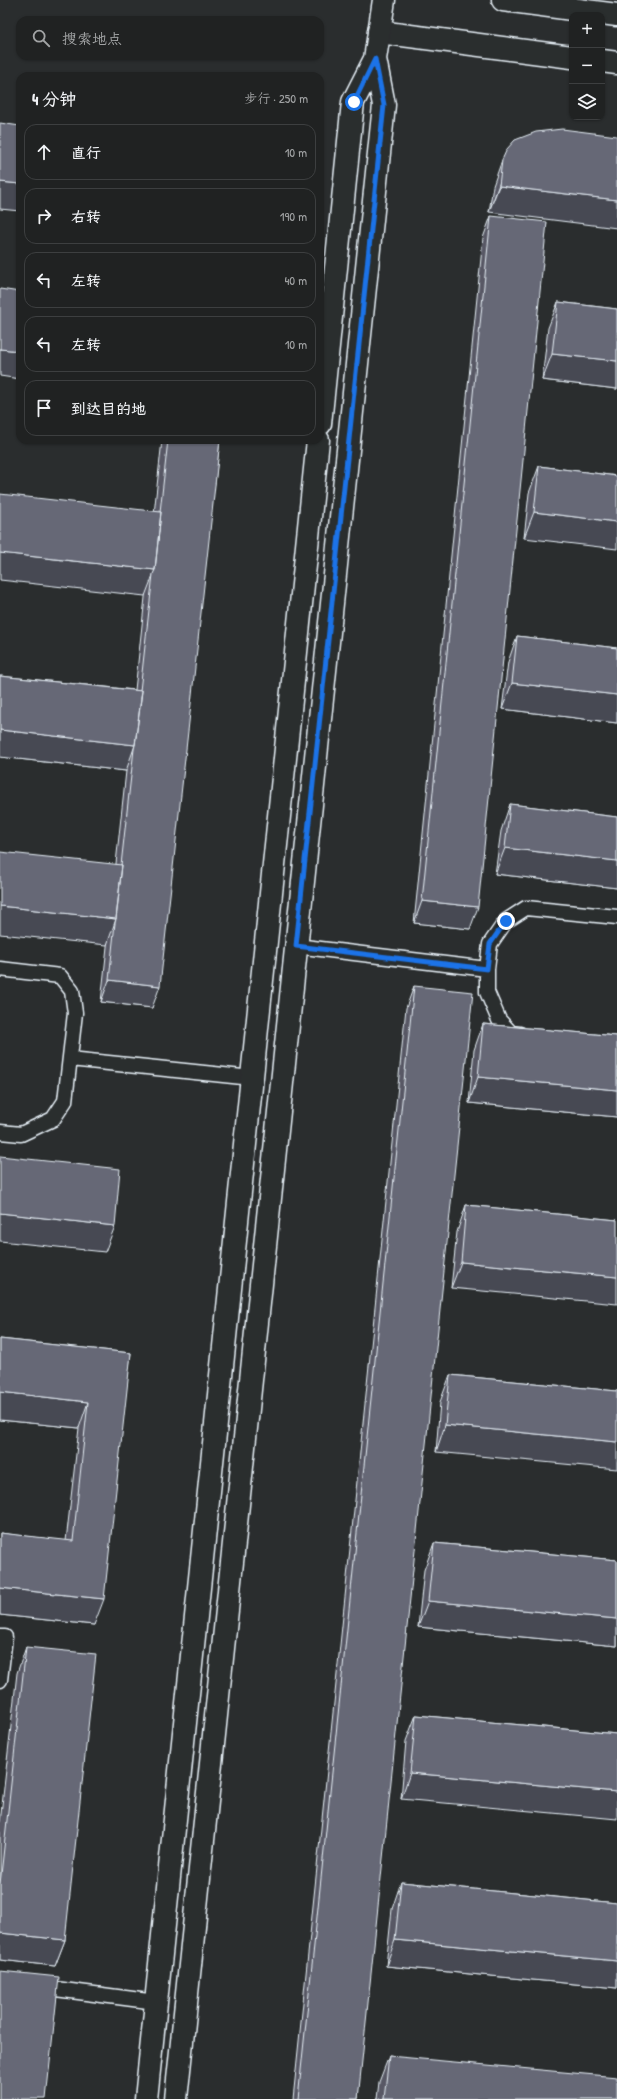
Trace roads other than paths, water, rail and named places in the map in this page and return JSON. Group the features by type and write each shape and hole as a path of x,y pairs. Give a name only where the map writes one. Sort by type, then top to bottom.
{"street":[{"path":"324,386 354,102 375,59 384,0"},
{"path":"503,0 617,14"},
{"path":"379,32 569,57"},
{"path":"176,2099 384,105 375,59"},
{"path":"605,61 617,63"},
{"path":"146,2099 318,444"}],"lane":[{"path":"534,1036 511,1033 499,1020 487,992 487,969 490,944 506,921 526,908 617,917"},
{"path":"296,946 487,969"},
{"path":"0,969 60,976 72,991 75,1012 65,1101 53,1119 21,1134 0,1132"},
{"path":"70,1060 252,1078"},
{"path":"0,1637 5,1637 0,1680"},
{"path":"23,1985 156,2002"}]}
